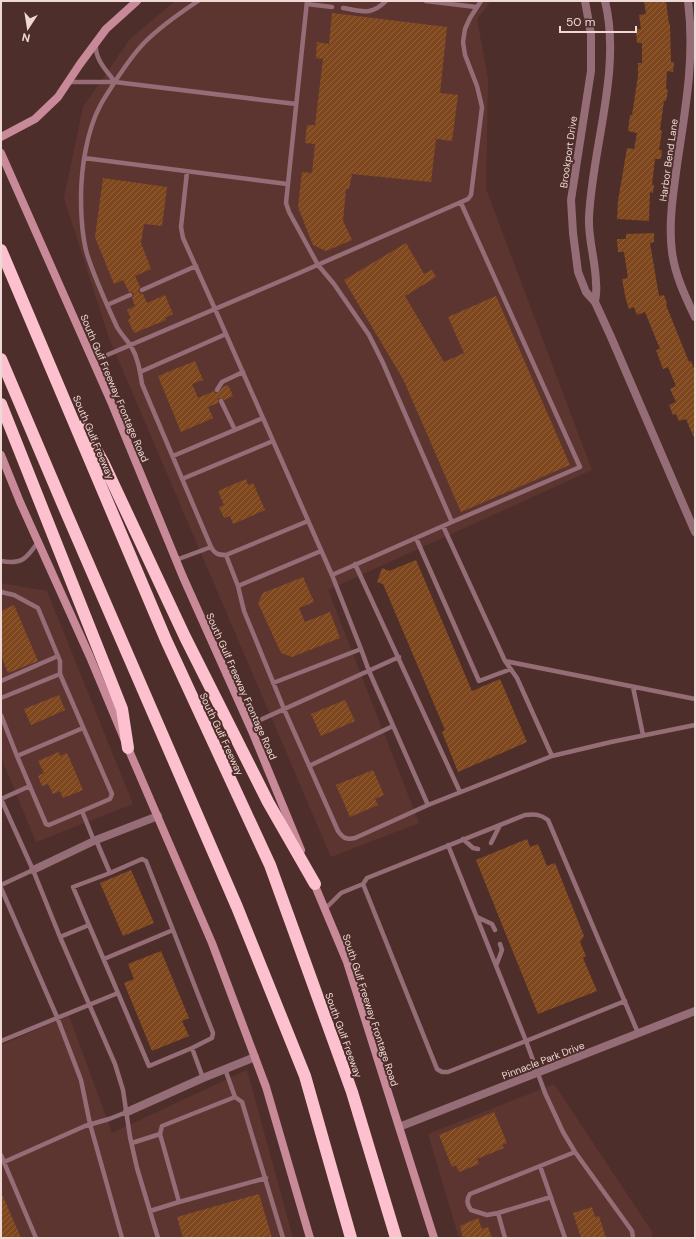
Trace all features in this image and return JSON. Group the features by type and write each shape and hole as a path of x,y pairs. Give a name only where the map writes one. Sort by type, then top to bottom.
{"highway":[{"name":"South Gulf Freeway","path":"1,250 166,640 270,865 352,1092 396,1238"},
{"path":"1,364 237,907 302,1069 351,1238"},
{"path":"52,370 104,464 185,638 268,802 315,884"},
{"path":"1,404 122,709 128,748"}],"main road":[{"path":"1,137 35,119 58,97 106,29 137,1"},
{"name":"South Gulf Freeway Frontage Road","path":"1,153 93,361 176,560 249,725 347,962 434,1238"},
{"path":"1,455 38,542 90,657 212,943 266,1087 310,1238"}],"street":[{"name":"Brookport Drive","path":"585,1 591,34 590,72 581,129 572,206 573,233 578,272 586,292 595,302 695,532"},
{"name":"Brookport Drive","path":"595,302 596,283 589,218 592,182 610,71 609,18 605,1"},
{"name":"Harbor Bend Lane","path":"688,1 691,22 691,102 674,186 671,222 672,251 678,279 695,317"},
{"path":"33,870 95,841 158,816"},
{"name":"Pinnacle Park Drive","path":"399,1127 695,1011"},
{"path":"127,1112 203,1078 255,1057"}],"lane":[{"path":"198,1 175,17 146,41 133,55 100,107 84,158 81,183 81,204 87,253 122,336 130,345 136,356 142,384 214,553 218,555 226,555 308,521"},
{"path":"343,8 374,11 386,1"},
{"path":"426,1 476,7"},
{"path":"93,361 468,199 471,195 482,107 477,86 465,54 463,42 465,29 476,7 481,1"},
{"path":"332,7 307,2 286,203 289,212 318,265 334,284 372,340 452,522"},
{"path":"96,42 99,61 115,82"},
{"path":"69,82 115,82 296,104"},
{"path":"84,158 287,184"},
{"path":"187,172 181,227 182,238 196,266 332,575 369,671 428,805"},
{"path":"332,575 580,467 461,203"},
{"path":"142,290 196,266"},
{"path":"108,305 130,295"},
{"path":"140,372 226,334"},
{"path":"217,390 222,382 243,372"},
{"path":"221,401 235,430"},
{"path":"173,456 263,418"},
{"path":"182,479 273,441"},
{"path":"443,526 505,661 517,678 552,756"},
{"path":"416,538 479,681 511,670"},
{"path":"1,561 20,561 30,553 38,542"},
{"path":"176,560 211,547"},
{"path":"238,586 321,551"},
{"path":"226,555 238,586 244,611 273,683 342,837 348,839 354,838 428,805 552,756 695,725"},
{"path":"356,564 460,792"},
{"path":"1,592 14,595 38,608 60,661 60,674 112,794 110,798 49,826 46,824 1,715"},
{"path":"273,683 361,649"},
{"path":"1,681 58,656"},
{"path":"249,725 399,658"},
{"path":"505,661 695,699"},
{"path":"1,698 60,674"},
{"path":"633,687 643,736"},
{"path":"309,766 393,726"},
{"path":"17,756 83,728"},
{"path":"30,786 1,799 33,870 60,937 115,1064 123,1090 137,1168 158,1238"},
{"path":"82,811 110,872"},
{"path":"325,909 341,893 363,884 367,878 525,815 542,815 548,820 638,1033"},
{"path":"491,843 500,825"},
{"path":"463,839 473,848 478,849"},
{"path":"448,845 526,1041 545,1093 563,1132 575,1152 632,1231 633,1238"},
{"path":"142,859 146,861 213,1033 212,1038 149,1066 73,887 110,872 142,859"},
{"path":"33,870 1,887 57,1017 81,1080 90,1124 122,1238"},
{"path":"363,884 437,1069 442,1072 448,1072 625,1002"},
{"path":"477,917 492,924 495,930"},
{"path":"60,937 89,925"},
{"path":"104,959 173,930"},
{"path":"496,966 502,950 500,944"},
{"path":"1,1041 118,993"},
{"path":"192,1048 203,1078"},
{"path":"225,1069 235,1098 242,1102 283,1238"},
{"path":"179,1202 160,1134 162,1126 235,1098"},
{"path":"4,1162 90,1124 127,1112"},
{"path":"132,1143 160,1134"},
{"path":"551,1197 487,1215 471,1210 467,1204 467,1198 470,1194 575,1152"},
{"path":"1,1155 36,1238"},
{"path":"540,1166 565,1238"},
{"path":"150,1211 266,1178"},
{"path":"498,1212 505,1238"}],"shaded area":[{"path":"175,1 491,1 477,19 488,79 486,189 592,470 328,590 419,823 331,857 109,338 64,198 83,107 130,39"},
{"path":"1,583 47,591 133,804 36,842 1,757"},
{"path":"69,1016 112,1133 247,1070 293,1238 1,1238 1,1045"},
{"path":"554,1084 653,1233 651,1238 459,1238 428,1134"}],"building":[{"path":"644,1 666,1 670,24 671,62 674,62 673,72 667,71 666,89 668,90 666,101 664,101 660,130 662,131 659,150 662,150 661,159 655,159 652,185 654,185 653,193 650,192 649,221 617,219 618,201 627,148 634,149 637,133 628,131 638,76 638,63 642,63 642,43 637,43 636,29 641,29 639,15 646,14"},
{"path":"332,13 447,27 440,93 458,95 452,141 436,139 431,182 352,174 349,189 346,189 343,221 352,240 326,251 313,245 298,207 302,172 312,173 315,144 305,143 307,125 315,125 323,59 316,58 317,42 329,44"},
{"path":"103,178 167,187 162,226 144,224 141,243 151,269 135,276 140,287 138,291 143,294 147,303 165,295 173,314 165,318 166,320 134,333 128,320 131,318 127,310 135,306 132,298 134,294 129,292 123,280 114,284 95,237"},
{"path":"654,233 654,242 650,243 659,296 664,295 666,305 689,362 691,361 695,371 695,440 686,419 679,421 676,414 673,415 669,405 676,402 670,389 676,386 668,367 663,369 656,350 660,349 645,312 637,315 634,307 629,309 626,300 622,279 628,278 624,252 618,252 617,239 626,239 626,234"},
{"path":"406,243 424,274 432,270 436,277 405,296 444,362 464,353 448,317 496,296 570,465 461,512 403,379 344,280"},
{"path":"195,361 203,380 192,384 198,398 214,391 215,393 218,393 223,387 228,385 233,396 224,400 220,398 218,399 218,403 208,407 213,418 181,432 158,376"},
{"path":"246,479 248,485 253,483 265,510 233,524 230,516 224,518 219,507 224,505 218,491"},
{"path":"416,560 472,691 500,679 527,742 458,772 442,732 445,730 383,584 377,582 382,568 389,571"},
{"path":"303,577 314,602 299,608 305,622 330,612 340,638 292,657 281,653 258,603 263,593"},
{"path":"14,605 38,661 8,673 1,656 1,611"},
{"path":"59,695 65,710 31,725 24,709"},
{"path":"345,700 355,721 321,736 311,714"},
{"path":"59,752 60,756 67,753 83,790 63,798 60,791 53,794 48,784 42,786 38,776 44,773 38,761"},
{"path":"373,770 384,795 375,799 378,805 350,817 336,785"},
{"path":"527,839 530,847 538,844 547,866 555,863 584,936 580,942 586,956 583,958 597,991 538,1014 476,860"},
{"path":"131,870 154,923 123,936 100,883"},
{"path":"161,951 189,1018 182,1021 189,1036 152,1051 124,983 134,979 128,964"},
{"path":"494,1112 507,1143 502,1145 504,1148 477,1159 479,1164 459,1172 456,1165 452,1167 439,1135"},
{"path":"1,1192 21,1238 1,1238"},
{"path":"259,1194 272,1238 183,1238 177,1217"},
{"path":"592,1207 595,1217 599,1216 606,1238 581,1238 573,1213"},
{"path":"478,1218 482,1229 488,1227 492,1238 463,1238 460,1226"}]}
